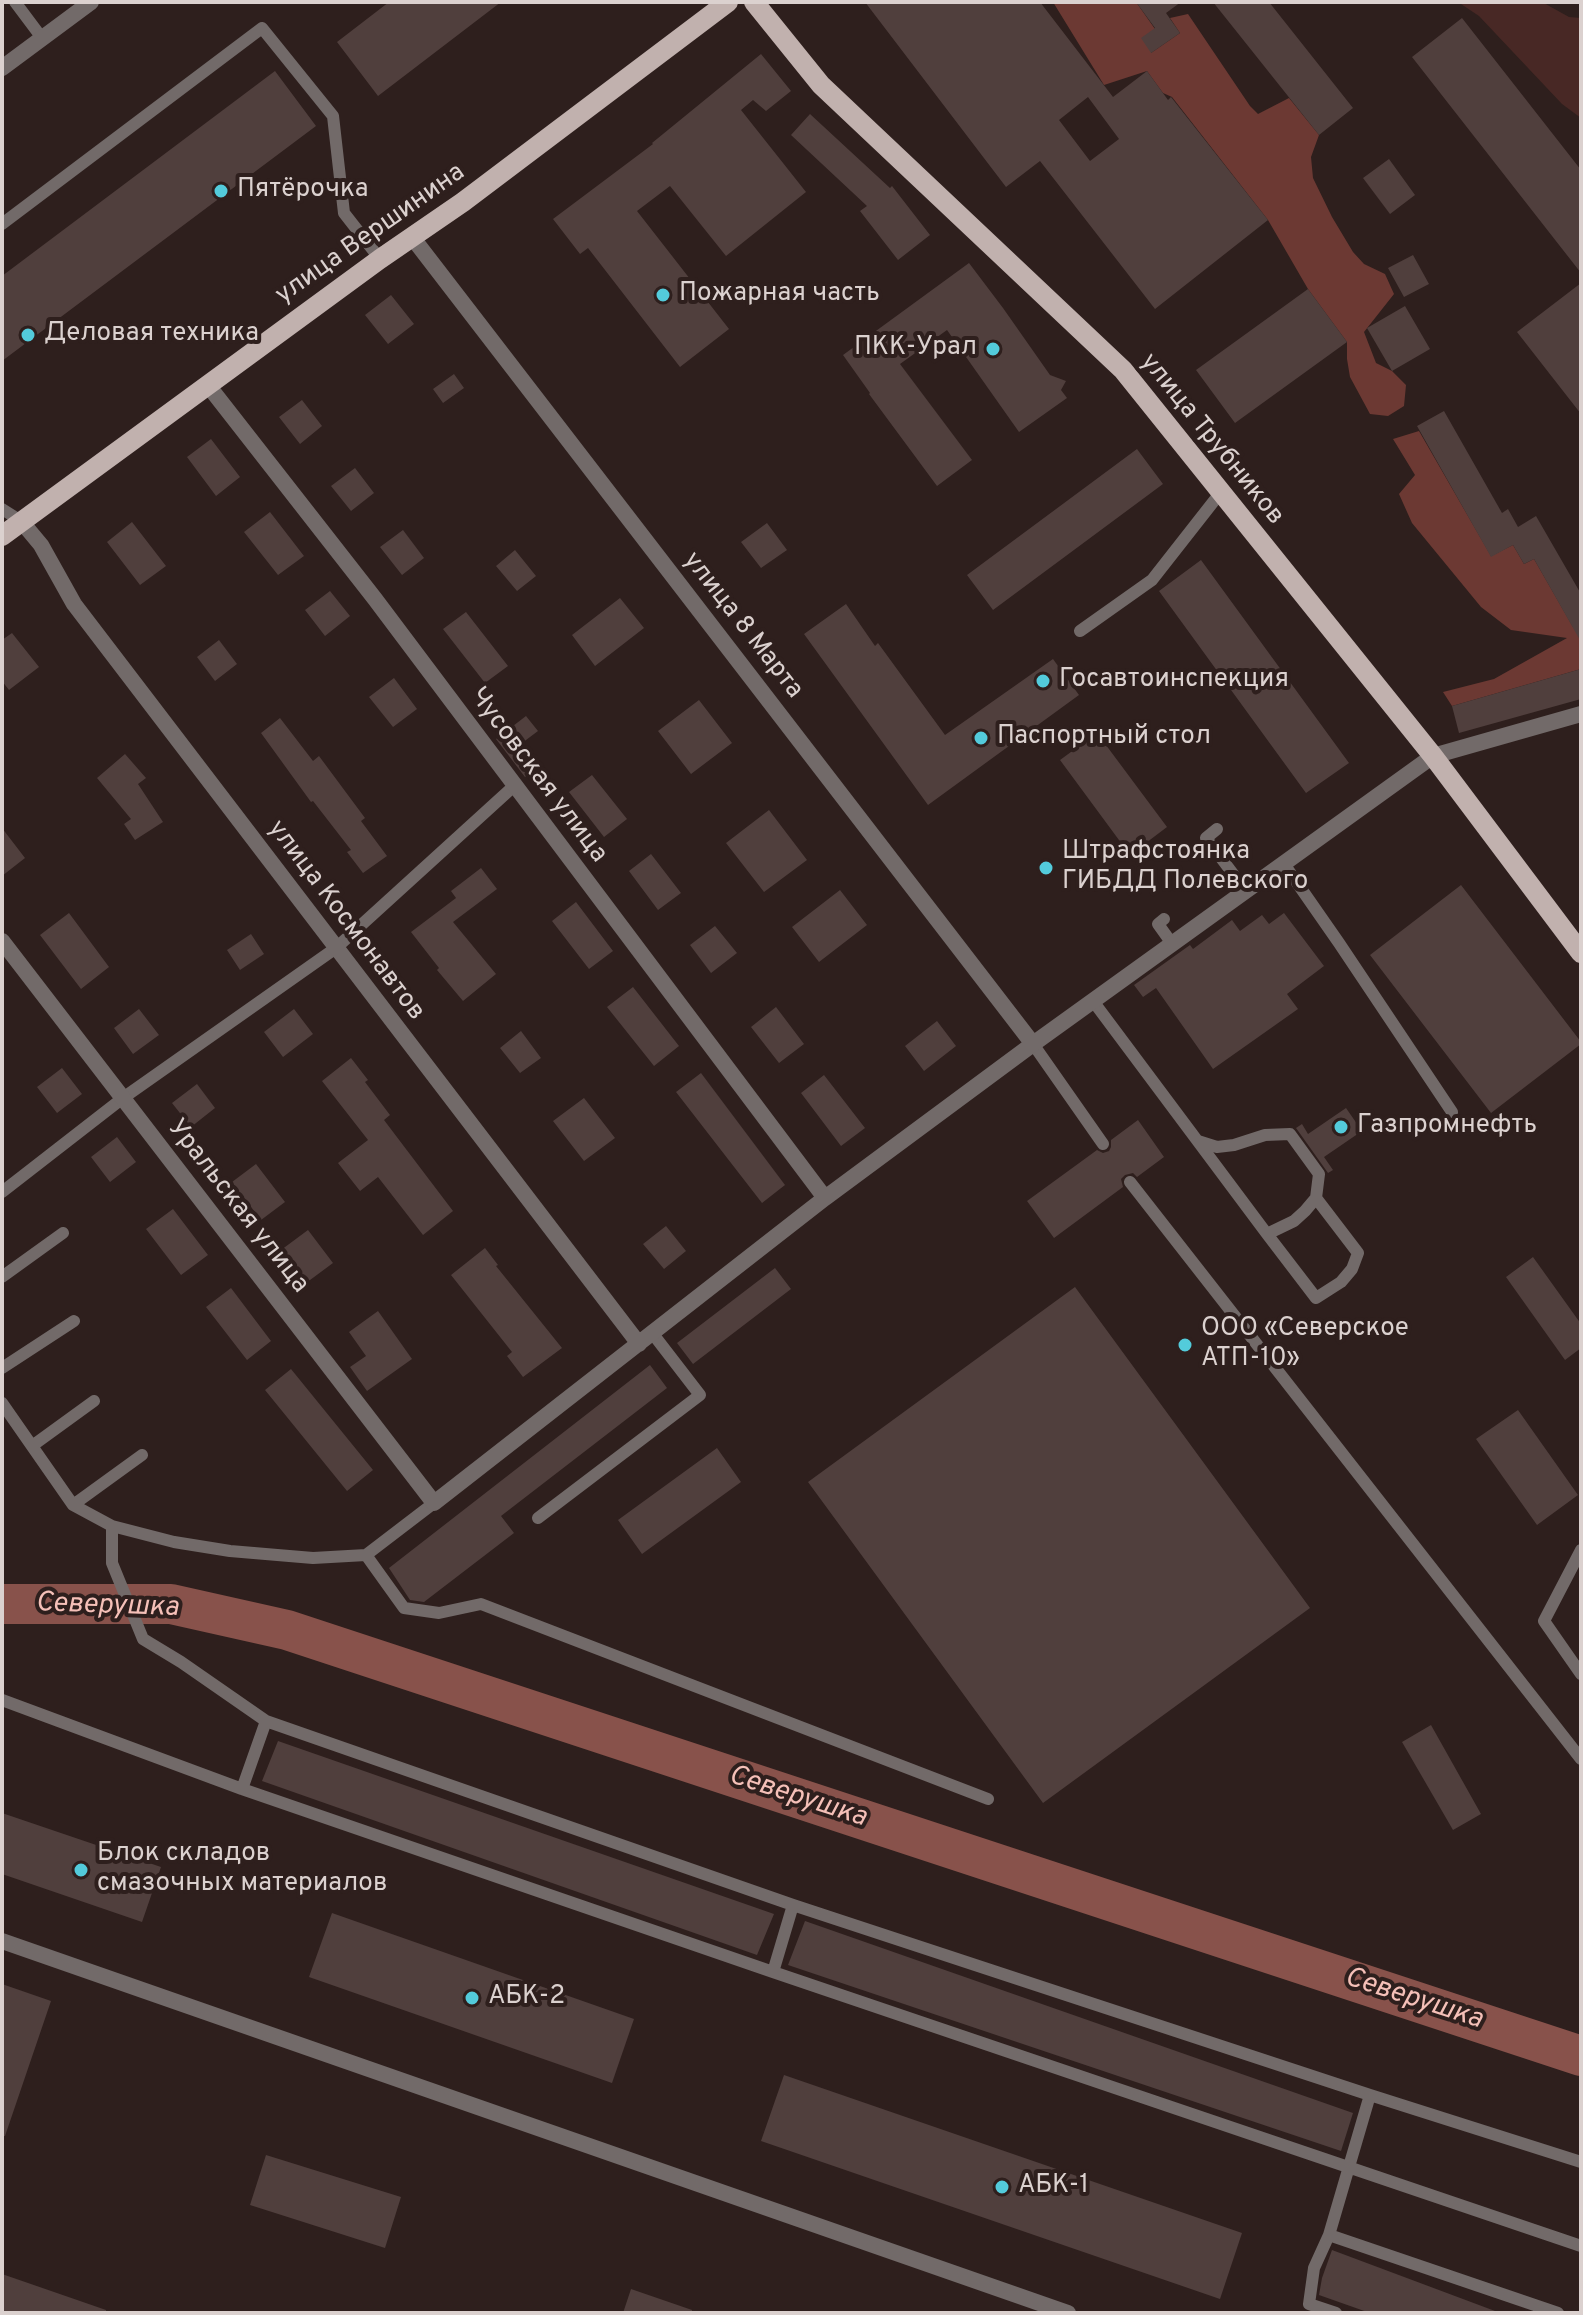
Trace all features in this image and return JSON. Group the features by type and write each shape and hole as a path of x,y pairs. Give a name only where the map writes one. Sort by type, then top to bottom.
{"main road":[{"name":"улица Вершинина","path":"2,536 207,384 463,202 728,2"},
{"name":"улица Трубников","path":"754,2 821,85 1123,370 1433,756 1581,953"}],"street":[{"path":"2,68 91,2"},
{"name":"улица 8 Марта","path":"412,237 1033,1044"},
{"name":"Чусовская улица","path":"207,384 375,599 825,1198"},
{"name":"улица Космонавтов","path":"21,521 41,545 74,604 639,1344"},
{"path":"434,1503 825,1198 1433,756 1581,714"},
{"name":"Уральская улица","path":"2,941 434,1503"},
{"path":"2,1941 1068,2313"}],"lane":[{"path":"15,2 42,38"},
{"path":"2,224 262,28 333,116 344,213 380,259"},
{"path":"1080,631 1152,580 1221,492"},
{"path":"2,509 21,521"},
{"path":"2,1192 123,1098 336,948 514,786"},
{"path":"1217,829 1206,838 1246,891"},
{"path":"1284,864 1452,1112"},
{"path":"1164,919 1158,924 1173,945"},
{"path":"1093,1001 1316,1298 1341,1282 1352,1269 1358,1253 1316,1198"},
{"path":"1033,1044 1103,1144"},
{"path":"1198,1141 1217,1147 1265,1135 1290,1134 1319,1174 1316,1198 1294,1221 1267,1234"},
{"path":"1130,1182 1581,1759"},
{"path":"2,1277 63,1233"},
{"path":"2,1368 74,1321"},
{"path":"538,1518 700,1395 653,1334"},
{"path":"32,1446 94,1401"},
{"path":"2,1403 73,1505 112,1526 134,1533 230,1551 313,1558 366,1555 434,1503"},
{"path":"73,1505 142,1455"},
{"path":"112,1526 112,1563 143,1639 266,1721 793,1905 1581,2162"},
{"path":"1581,1550 1544,1621 1581,1674"},
{"path":"366,1555 404,1608 439,1613 481,1604 988,1799"},
{"path":"2,1700 242,1789 1581,2246"},
{"path":"242,1789 266,1721"},
{"path":"773,1972 793,1905"},
{"path":"1336,2313 1309,2304 1314,2268 1329,2235 1370,2095"},
{"path":"1329,2235 1558,2313"}],"shaded area":[{"path":"1053,2 1136,2 1155,29 1151,53 1180,33 1170,18 1188,14 1258,114 1289,98 1319,135 1311,157 1313,178 1332,217 1353,252 1364,264 1385,274 1394,294 1364,332 1376,363 1392,371 1406,385 1404,406 1388,416 1370,414 1350,377 1347,342 1308,289 1268,220 1172,97 1163,93 1147,71 1104,85"},
{"path":"1458,2 1542,2 1569,17 1581,18 1581,118 1562,104 1479,16"},
{"path":"1419,431 1491,556 1513,545 1524,564 1534,559 1573,627 1581,623 1581,669 1452,706 1443,692 1494,679 1567,638 1511,630 1481,607 1412,523 1399,494 1415,475 1393,439"}],"building":[{"path":"389,2 501,2 378,96 337,42"},
{"path":"865,2 1040,2 1113,97 1147,71 1268,220 1155,309 1040,161 1006,187","holes":["1088,97 1119,139 1090,161 1059,120"]},
{"path":"1136,2 1181,2 1166,13 1180,33 1151,53 1141,38 1155,28"},
{"path":"1213,2 1269,2 1353,108 1319,135"},
{"path":"1462,18 1581,170 1581,273 1412,57"},
{"path":"761,54 791,91 766,111 753,100 741,110 806,192 726,256 670,186 637,211 729,329 680,367 588,248 580,254 553,219 653,144"},
{"path":"275,71 316,126 2,361 2,276"},
{"path":"810,114 890,188 892,186 930,235 898,260 860,211 867,206 791,135"},
{"path":"1389,159 1415,195 1390,214 1363,178"},
{"path":"1413,255 1429,284 1404,297 1388,268"},
{"path":"969,263 1050,375 1066,381 1061,390 1067,398 1019,432 947,330 900,364 972,460 937,486 843,355"},
{"path":"1581,283 1581,414 1517,332"},
{"path":"1308,289 1347,342 1235,423 1196,370"},
{"path":"391,295 414,324 388,344 365,315"},
{"path":"1405,306 1430,349 1392,371 1367,328"},
{"path":"454,374 464,388 443,403 433,389"},
{"path":"302,400 322,426 300,444 279,417"},
{"path":"1444,411 1502,513 1508,509 1518,527 1536,516 1581,594 1581,642 1534,559 1524,564 1513,545 1491,557 1417,426"},
{"path":"211,439 240,477 216,496 187,457"},
{"path":"1137,449 1163,484 993,610 967,575"},
{"path":"355,468 374,493 351,511 331,486"},
{"path":"270,512 304,556 278,575 244,532"},
{"path":"132,522 166,566 140,585 107,542"},
{"path":"767,523 787,550 761,568 741,542"},
{"path":"403,530 424,558 402,575 380,547"},
{"path":"515,550 536,576 517,591 496,566"},
{"path":"1201,560 1349,763 1306,793 1159,591"},
{"path":"330,591 350,616 325,636 305,610"},
{"path":"620,598 644,628 595,666 572,635"},
{"path":"846,604 945,735 1053,659 1079,695 928,805 804,634"},
{"path":"466,612 508,666 485,683 443,629"},
{"path":"12,633 39,667 9,690 2,681 2,640"},
{"path":"219,640 237,664 215,681 197,657"},
{"path":"1581,669 1581,699 1459,733 1452,706"},
{"path":"394,678 417,709 393,727 369,697"},
{"path":"699,700 732,743 691,774 658,731"},
{"path":"526,716 538,731 522,743 539,766 525,777 496,739"},
{"path":"280,718 313,761 319,756 365,818 361,821 387,856 363,873 347,852 351,850 311,802 261,733"},
{"path":"1097,733 1167,827 1130,855 1060,760"},
{"path":"125,754 146,778 138,784 163,822 135,840 124,824 131,819 97,778"},
{"path":"592,775 627,819 604,837 569,792"},
{"path":"769,810 807,860 764,892 726,843"},
{"path":"2,828 25,858 2,876"},
{"path":"651,854 681,893 658,910 629,871"},
{"path":"481,868 497,889 453,922 496,974 463,1001 411,932 456,898 451,891"},
{"path":"1461,885 1581,1042 1491,1113 1370,955"},
{"path":"840,890 867,925 819,962 792,927"},
{"path":"576,902 613,951 589,969 552,921"},
{"path":"69,913 109,967 81,989 40,935"},
{"path":"1284,913 1324,966 1287,994 1298,1009 1213,1069 1156,988 1143,997 1134,985 1190,945 1193,949 1232,920 1240,931 1262,915 1269,924"},
{"path":"715,926 737,953 711,973 690,945"},
{"path":"251,934 264,954 240,970 227,950"},
{"path":"633,987 679,1046 654,1066 607,1007"},
{"path":"776,1007 804,1044 779,1063 751,1027"},
{"path":"139,1009 159,1035 133,1054 114,1028"},
{"path":"294,1009 313,1034 283,1057 264,1032"},
{"path":"937,1021 956,1046 924,1071 905,1046"},
{"path":"521,1031 541,1058 520,1073 500,1048"},
{"path":"351,1058 390,1115 384,1120 453,1211 423,1235 378,1177 360,1191 338,1163 368,1140 322,1081"},
{"path":"62,1068 82,1094 57,1113 37,1087"},
{"path":"701,1073 785,1185 762,1203 676,1092"},
{"path":"824,1075 865,1128 841,1146 801,1093"},
{"path":"197,1084 215,1108 191,1127 172,1103"},
{"path":"584,1098 615,1138 584,1161 553,1121"},
{"path":"1346,1108 1362,1131 1324,1157 1333,1170 1328,1173 1296,1128 1302,1124 1308,1134"},
{"path":"1138,1120 1164,1157 1137,1177 1133,1173 1125,1175 1121,1179 1123,1187 1054,1238 1027,1201 1097,1150 1103,1153 1109,1151 1111,1140"},
{"path":"117,1137 136,1162 110,1182 91,1157"},
{"path":"256,1164 285,1202 261,1220 232,1182"},
{"path":"173,1209 208,1255 181,1275 146,1229"},
{"path":"666,1226 686,1251 664,1269 643,1244"},
{"path":"308,1230 333,1263 306,1283 281,1250"},
{"path":"485,1248 562,1348 523,1377 507,1356 512,1352 451,1275"},
{"path":"1533,1257 1581,1324 1581,1348 1565,1360 1506,1277"},
{"path":"775,1268 791,1289 693,1364 677,1343"},
{"path":"1075,1287 1310,1608 1043,1803 808,1482"},
{"path":"231,1288 271,1341 247,1360 206,1307"},
{"path":"378,1311 412,1359 367,1391 350,1367 366,1356 349,1332"},
{"path":"650,1365 667,1388 501,1516 514,1533 424,1602 410,1600 389,1568"},
{"path":"291,1369 373,1470 347,1491 265,1390"},
{"path":"1518,1410 1578,1495 1537,1525 1476,1439"},
{"path":"717,1448 741,1482 642,1554 618,1520"},
{"path":"1431,1725 1481,1814 1453,1830 1402,1742"},
{"path":"278,1741 774,1914 757,1955 262,1781"},
{"name":"Блок складов смазочных материалов","path":"2,1813 161,1867 142,1922 2,1874"},
{"name":"АБК-2","path":"332,1913 634,2019 612,2083 309,1977"},
{"path":"805,1921 1353,2113 1341,2151 788,1965"},
{"path":"2,1984 51,2001 5,2136 2,2136"},
{"name":"АБК-1","path":"784,2075 1242,2233 1220,2299 761,2141"},
{"path":"266,2155 401,2197 385,2248 250,2205"},
{"path":"1332,2250 1495,2313 1370,2313 1319,2295"},
{"path":"2,2274 106,2310 106,2313 2,2313"},
{"path":"631,2289 692,2310 692,2313 623,2313"}],"waterway":[{"name":"Северушка","path":"2,1604 171,1604 287,1630 1581,2056"}],"place":[{"name":"Пятёрочка","path":"221,191"},
{"name":"Пожарная часть","path":"663,295"},
{"name":"Деловая техника","path":"28,335"},
{"name":"ПКК-Урал","path":"993,349"},
{"name":"Госавтоинспекция","path":"1043,681"},
{"name":"Паспортный стол","path":"981,738"},
{"name":"Штрафстоянка ГИБДД Полевского","path":"1046,868"},
{"name":"Газпромнефть","path":"1341,1127"},
{"name":"ООО «Северское АТП-10»","path":"1185,1345"},
{"name":"Блок складов смазочных материалов","path":"81,1870"},
{"name":"АБК-2","path":"472,1998"},
{"name":"АБК-1","path":"1002,2187"}]}
